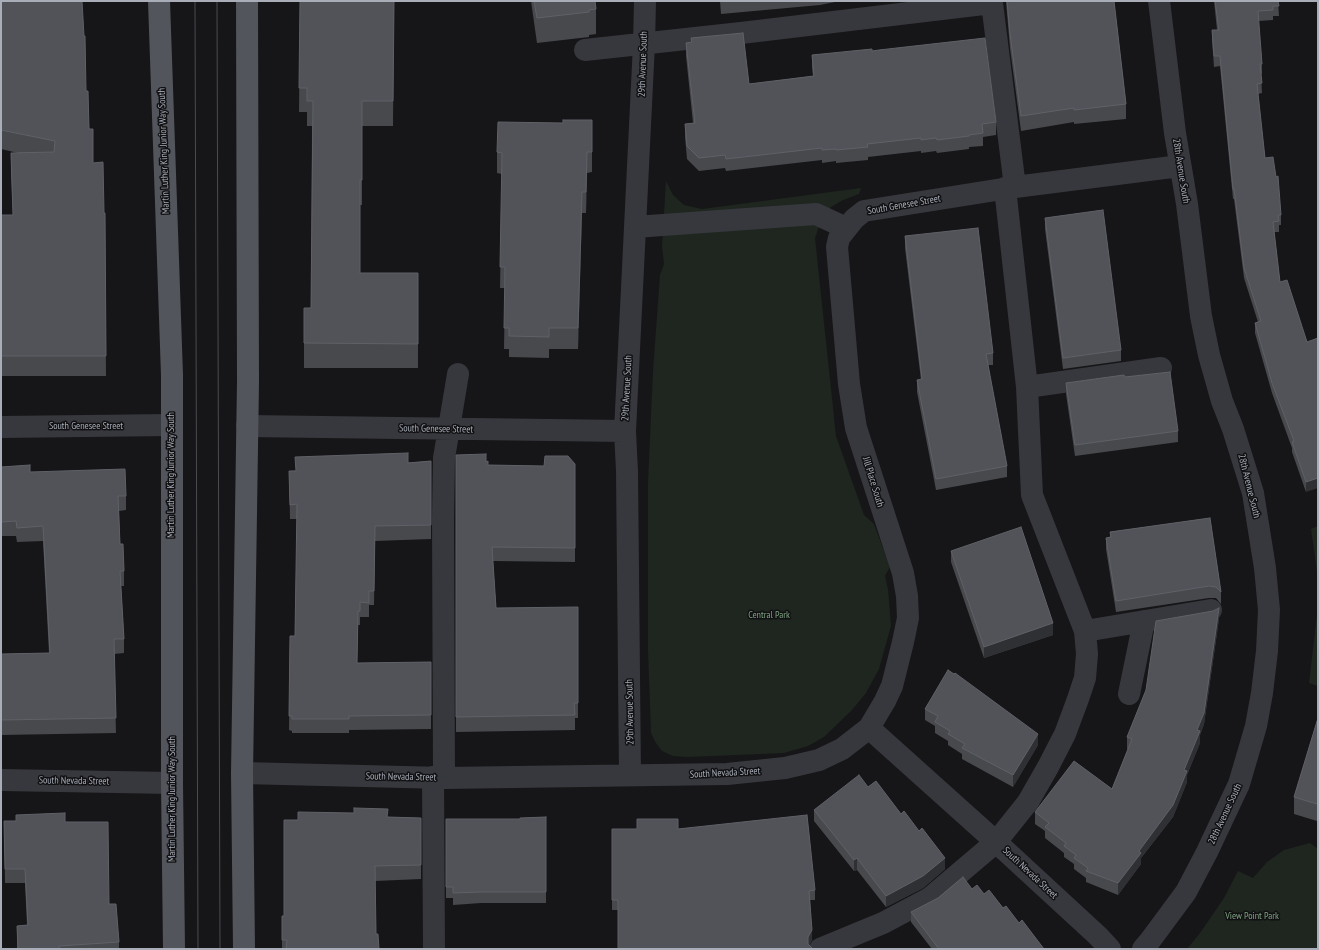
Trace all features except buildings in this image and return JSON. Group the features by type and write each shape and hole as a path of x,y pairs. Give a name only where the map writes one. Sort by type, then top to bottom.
{"main road":[{"name":"Martin Luther King Junior Way South","path":"159,1 172,375 172,782 174,949"},
{"path":"244,949 242,773 247,426 247,1"}],"street":[{"name":"29th Avenue South","path":"630,775 627,471 625,431 645,1"},
{"name":"28th Avenue South","path":"1143,949 1186,892 1207,852 1239,784 1256,726 1267,652 1269,610 1266,568 1253,493 1233,429 1222,401 1201,316 1159,1"},
{"path":"585,50 992,3 1010,187 1027,387 1032,495 1085,631 1087,654 1084,678 1065,734 1048,767 1028,802 996,842 930,898 883,923 820,949"},
{"name":"South Genesee Street","path":"846,228 864,211 1010,187 1180,166"},
{"path":"635,227 816,214 846,228"},
{"name":"Jill Place South","path":"846,228 839,238 837,247 848,384 856,428 903,573 907,596 908,618 904,642 892,686 869,728"},
{"path":"1027,387 1161,368"},
{"path":"434,949 439,778 444,458 458,374"},
{"name":"South Genesee Street","path":"1,427 171,425"},
{"name":"South Genesee Street","path":"247,426 625,431"},
{"path":"1085,631 1211,610"},
{"path":"1129,694 1144,621"},
{"name":"South Nevada Street","path":"242,773 439,778 727,774 785,768 819,760 842,749 869,728 996,842 1098,936 1110,949"},
{"name":"South Nevada Street","path":"1,780 172,782"}],"green space":[{"name":"Central Park","path":"666,181 673,195 684,205 702,209 861,188 859,194 843,200 831,207 821,221 815,238 836,436 864,515 874,524 890,567 885,576 888,589 891,626 879,669 866,693 852,710 824,737 808,746 784,753 688,757 673,756 662,751 651,733 648,650 648,483 653,371 660,275 664,264 662,246"},
{"path":"1318,526 1318,579 1311,529"},
{"path":"1318,606 1318,686 1309,683"},
{"name":"View Point Park","path":"1310,843 1318,849 1318,949 1187,949 1224,898 1238,871 1253,878 1267,862 1284,850"}],"tram line":[{"path":"195,1 198,949"},
{"path":"217,1 220,949"}]}
